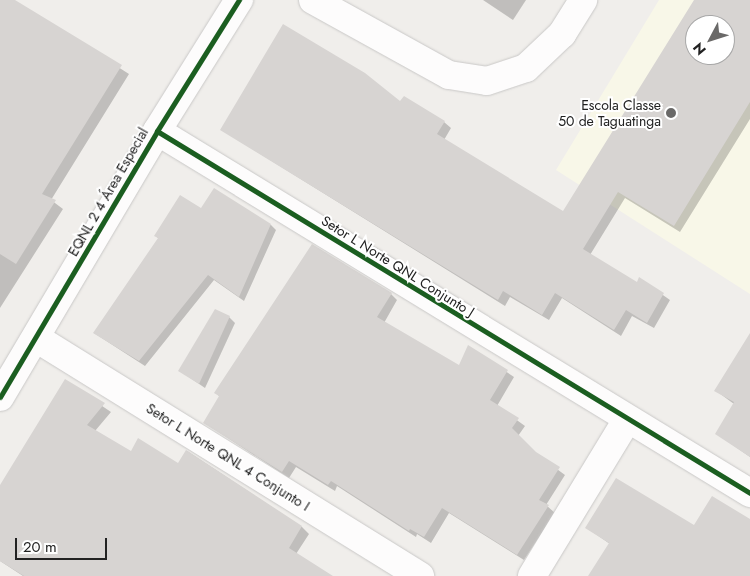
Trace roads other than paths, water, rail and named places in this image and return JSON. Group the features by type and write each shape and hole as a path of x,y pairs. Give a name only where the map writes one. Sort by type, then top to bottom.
{"street":[{"name":"EQNL 2 4 Área Especial","path":"0,397 157,131 240,0"},
{"path":"314,0 449,75 487,81 526,68 562,34 583,0"},
{"name":"Setor L Norte QNL Conjunto J","path":"157,131 627,420 750,493"},
{"name":"Setor L Norte QNL 4 Conjunto I","path":"36,338 420,576"},
{"path":"532,576 627,420"}],"place":[{"name":"Escola Classe 50 de Taguatinga","path":"671,113"}]}
